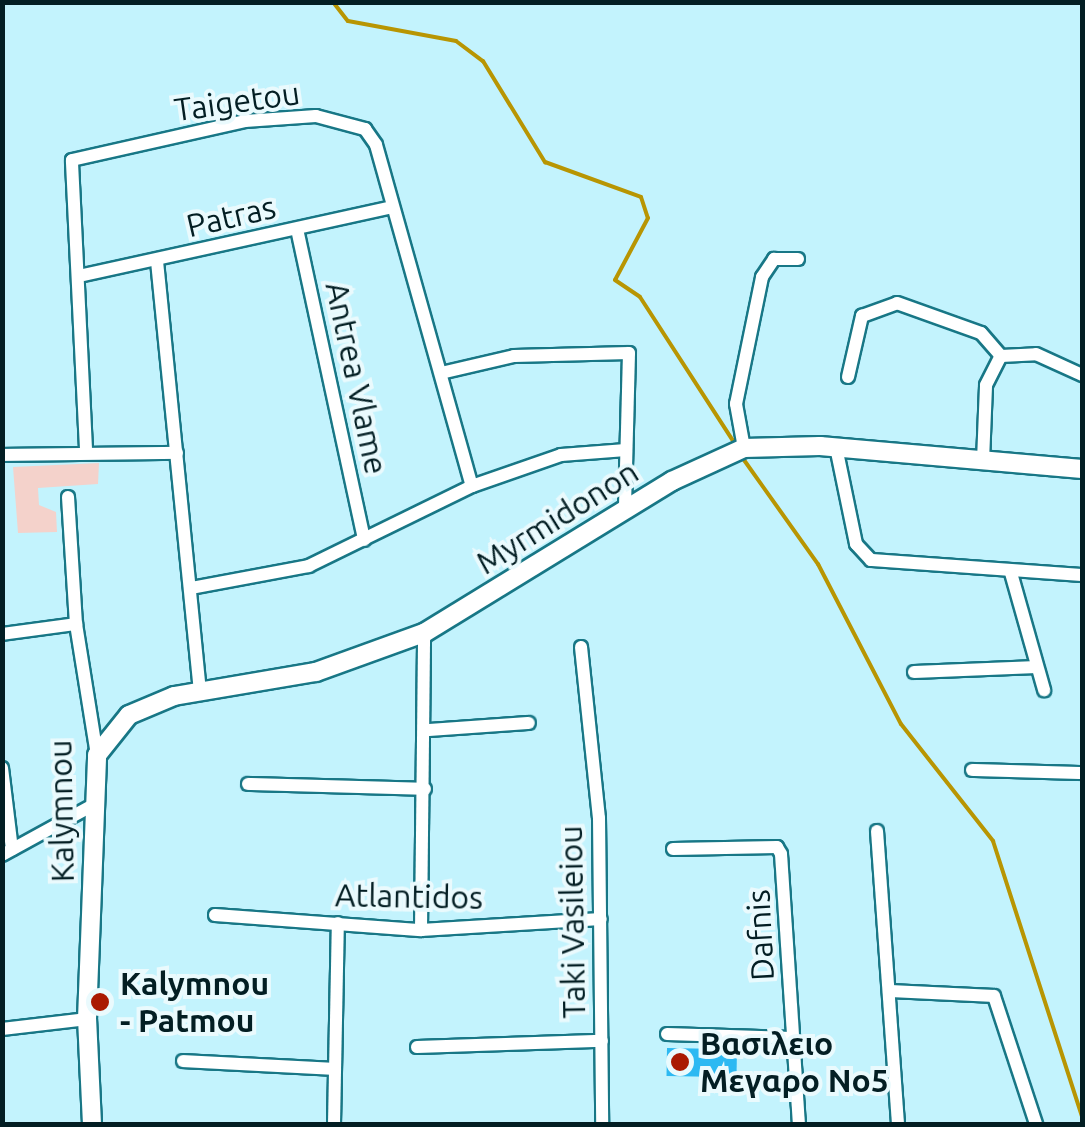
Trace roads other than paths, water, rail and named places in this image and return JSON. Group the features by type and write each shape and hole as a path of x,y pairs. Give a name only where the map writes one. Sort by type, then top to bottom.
{"street":[{"name":"Taigetou","path":"86,449 83,274 72,160 245,121 316,116 365,129 472,486"},
{"name":"Patras","path":"83,274 157,261 391,206"},
{"name":"Antrea Vlame","path":"296,229 364,540"},
{"path":"744,448 736,404 762,277 774,259 798,259"},
{"path":"157,261 200,692"},
{"path":"848,377 858,323 880,304 972,328 1001,356 1036,354 1082,374"},
{"path":"441,373 514,356 629,352 625,510"},
{"path":"983,462 986,386 1001,356"},
{"path":"836,447 864,556 1011,573 1082,575"},
{"name":"Myrmidonon","path":"96,755 129,714 200,692 316,672 424,634 625,510 744,448 836,447 1082,469"},
{"path":"2,455 86,449 177,452"},
{"path":"191,588 309,566 458,500 472,486 561,455 626,450"},
{"name":"Kalymnou","path":"68,497 76,624 96,755 87,1018 92,1124"},
{"path":"1011,573 1044,690"},
{"path":"2,634 76,624"},
{"path":"421,930 428,730 424,634"},
{"name":"Taki Vasileiou","path":"581,647 592,718 601,919 602,1124"},
{"path":"914,672 1037,667"},
{"path":"428,730 529,723"},
{"path":"2,768 7,852 93,806"},
{"path":"972,770 1082,773"},
{"path":"248,784 425,789"},
{"path":"878,831 898,1124"},
{"name":"Dafnis","path":"673,849 777,847 782,854 800,1124"},
{"name":"Atlantidos","path":"215,915 421,930 601,919"},
{"path":"334,1124 338,922"},
{"path":"891,991 994,996 1036,1124"},
{"path":"2,1029 87,1018"},
{"path":"667,1034 792,1038"},
{"path":"417,1048 602,1041"},
{"path":"183,1061 335,1069"}],"waterway":[{"path":"333,2 348,21 456,41 483,61 545,162 641,197 648,218 615,280 640,297 733,441"},
{"path":"744,460 818,564 901,724 993,841 1082,1117"}],"place":[{"name":"Kalymnou - Patmou","path":"100,1002"},
{"name":"Βασιλειο Μεγαρο Νο5","path":"680,1062"}]}
